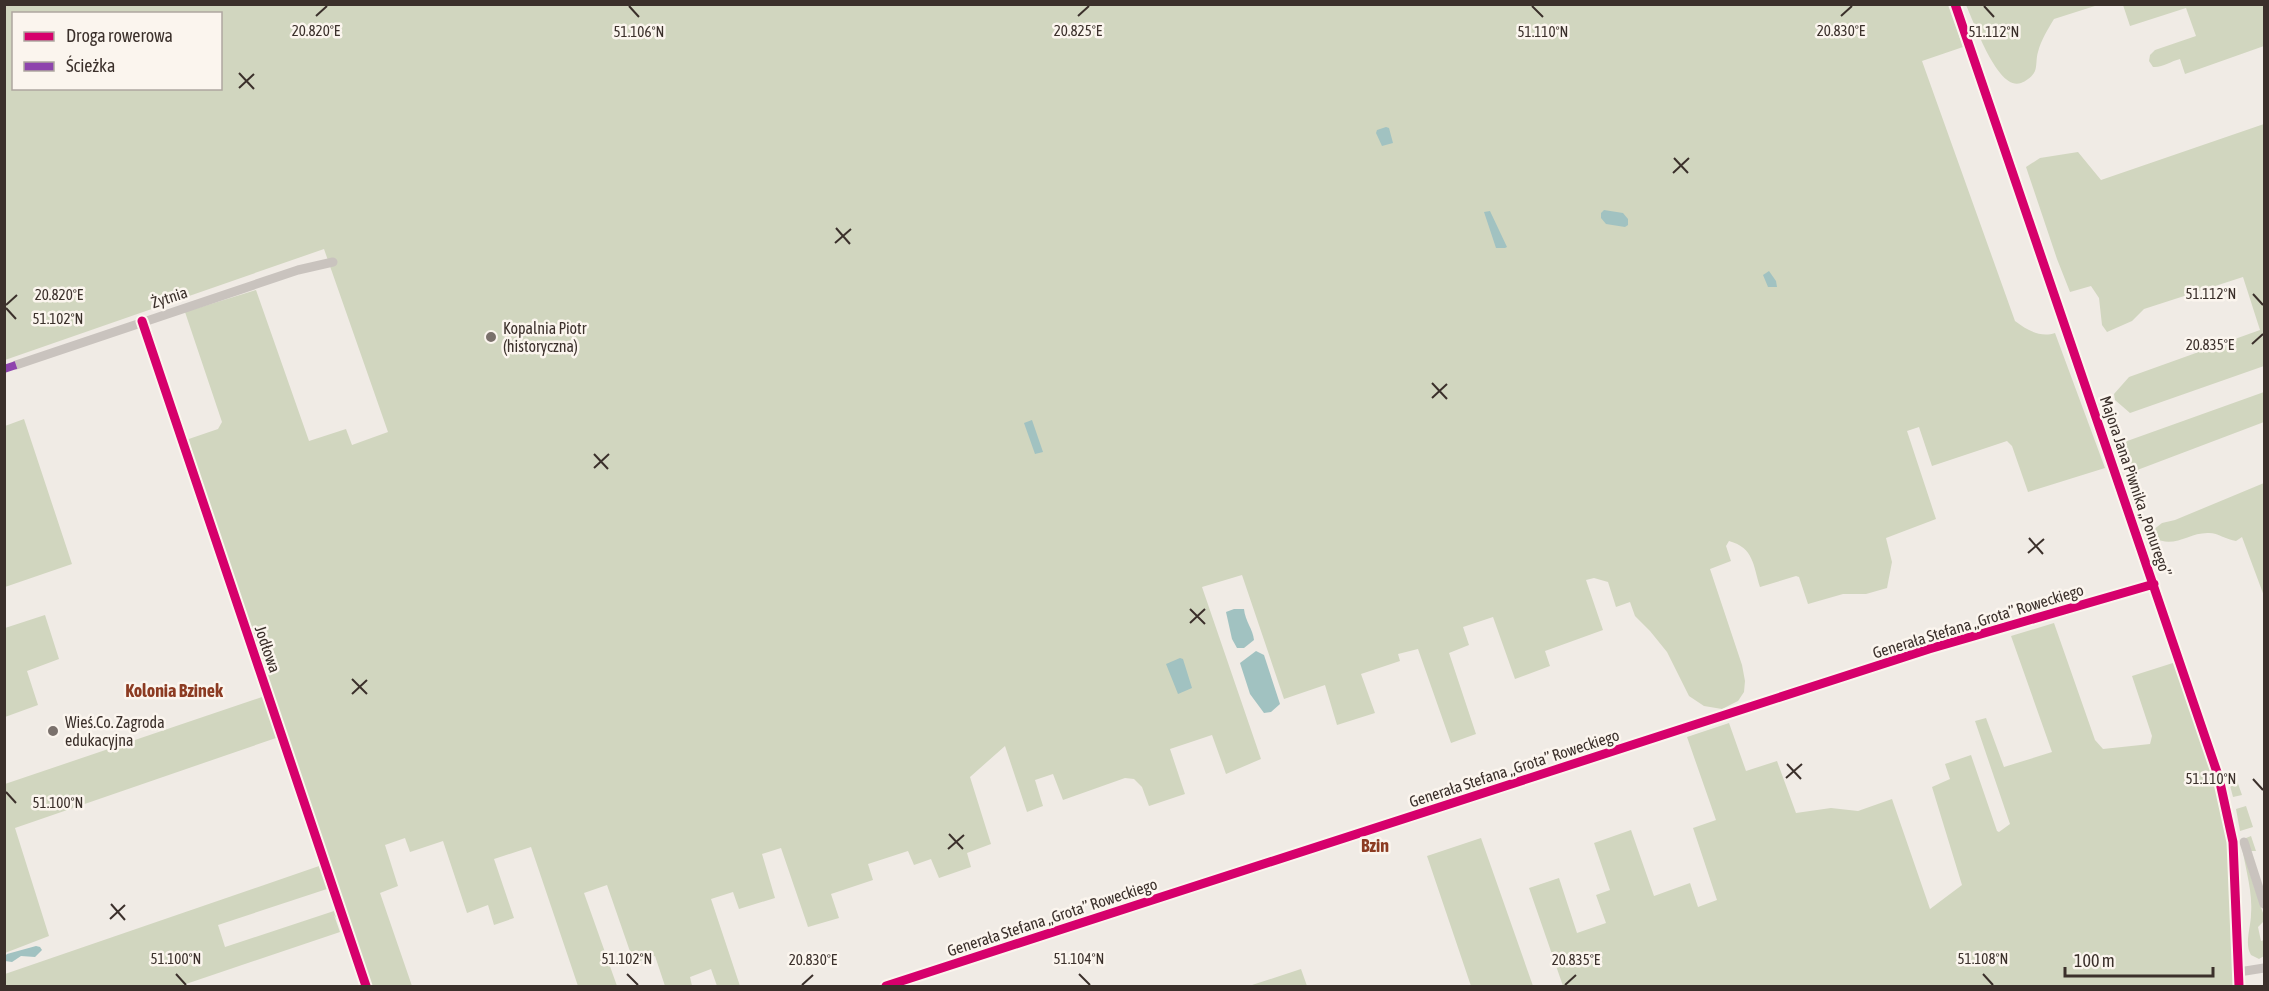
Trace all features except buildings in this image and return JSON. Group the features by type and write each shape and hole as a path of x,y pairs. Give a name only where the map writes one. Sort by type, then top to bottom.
{"street":[{"name":"Majora Jana Piwnika „Ponurego”","path":"1955,4 2154,584 2225,800 2233,842 2239,987"},
{"name":"Żytnia","path":"16,365 142,321 298,270 333,261"},
{"name":"Jodłowa","path":"142,321 366,987"},
{"name":"Generała Stefana „Grota” Roweckiego","path":"886,987 1929,649 2154,584"},
{"path":"2244,842 2265,904"},
{"path":"2239,972 2265,968"}],"green space":[{"path":"4,5 1948,5 1963,47 1922,61 2015,321 2039,334 2055,333 2105,468 2028,492 2012,446 2007,441 1932,466 1919,427 1907,431 1936,519 1886,538 1892,562 1887,588 1866,594 1843,594 1808,604 1799,577 1760,587 1748,553 1729,541 1726,546 1731,561 1710,569 1742,665 1745,681 1744,692 1738,701 1722,709 1704,706 1689,696 1667,652 1635,616 1630,602 1616,607 1608,582 1594,578 1586,580 1603,630 1545,651 1550,666 1515,679 1493,617 1463,627 1469,645 1449,653 1476,734 1451,743 1418,649 1398,654 1400,661 1361,674 1375,713 1337,725 1325,685 1284,699 1242,575 1202,587 1261,759 1226,774 1212,735 1170,749 1185,794 1149,806 1142,787 1134,779 1125,778 1063,800 1053,774 1035,780 1043,806 1027,812 1005,746 970,777 991,844 967,853 971,867 939,878 931,859 914,865 908,851 868,864 873,880 831,894 839,918 808,927 781,848 762,854 775,898 739,909 733,892 711,899 740,986 717,986 711,969 690,977 692,986 665,986 655,956 634,963 607,885 584,893 617,986 578,986 531,847 494,859 514,918 494,925 488,905 467,913 443,841 410,852 405,838 385,845 398,886 380,893 412,986 364,986 345,931 334,915 340,932 180,986 5,986 5,974 322,865 279,737 15,828 49,936 5,953 5,784 265,696 180,442 218,429 222,422 185,312 256,290 309,441 346,429 352,445 388,432 324,249 5,360","holes":["330,888 337,910 225,947 218,925"]},
{"path":"1966,5 2098,5 2054,19 2039,48 2033,75 2021,83 2012,83 2004,77 1988,54"},
{"path":"2123,5 2264,5 2264,46 2185,74 2180,59 2153,67 2149,61 2150,55 2155,50 2196,36 2186,8 2130,26"},
{"path":"2264,124 2264,366 2130,413 2115,400 2114,394 2129,377 2260,330 2243,277 2144,309 2132,321 2107,332 2102,325 2099,298 2091,286 2070,292 2026,167 2040,158 2078,152 2101,180"},
{"path":"2264,392 2264,422 2132,472 2120,456 2116,445"},
{"path":"24,419 72,564 5,587 5,426"},
{"path":"2264,483 2264,596 2242,537 2236,541 2216,534 2202,533 2169,542 2154,538 2153,530 2162,523 2175,520"},
{"path":"45,615 59,659 27,671 38,705 5,717 5,628"},
{"path":"2054,623 2095,740 2103,749 2150,744 2152,736 2132,676 2176,662 2211,764 2225,821 2232,892 2234,986 1563,986 1529,888 1559,878 1577,933 1606,923 1596,895 1610,890 1594,843 1631,830 1654,896 1690,883 1698,907 1717,900 1693,828 1716,820 1687,737 1729,723 1746,771 1777,761 1796,813 1831,808 1858,811 1892,799 1930,909 1962,885 1932,787 1950,779 1945,764 1971,755 1997,831 1999,832 2010,824 1975,721 1986,718 2004,767 2052,752 2011,636"},
{"path":"2235,775 2242,795 2233,797 2228,778"},
{"path":"2246,806 2253,827 2240,831 2236,809"},
{"path":"2251,836 2256,851 2250,851 2248,868 2264,916 2264,921 2258,927 2261,941 2264,940 2264,956 2259,959 2251,955 2248,946 2251,895 2241,840"},
{"path":"1481,838 1533,986 1471,986 1427,856"},
{"path":"1301,969 1307,986 1249,986"}],"water":[{"path":"1389,128 1393,143 1382,146 1376,133 1377,130"},
{"path":"1604,210 1623,213 1628,219 1628,225 1625,227 1606,224 1601,218"},
{"path":"1490,211 1507,247 1505,248 1496,248 1484,212"},
{"path":"1769,271 1777,287 1768,287 1763,275"},
{"path":"1032,420 1043,452 1035,454 1024,423"},
{"path":"1244,609 1253,636 1254,640 1244,648 1237,648 1232,639 1226,612"},
{"path":"1256,651 1264,655 1280,704 1271,712 1264,713 1250,694 1240,663"},
{"path":"1180,658 1183,659 1192,688 1178,694 1166,664"},
{"path":"36,946 42,950 35,957 21,956 12,962 5,961 7,954"}],"marked path":[{"path":"4,369 16,365"}],"cycle path":[{"path":"1955,4 2219,778 2233,842 2239,986"},
{"path":"142,321 366,986"},
{"path":"886,986 1929,649 2154,584"}],"place":[{"name":"Kopalnia Piotr (historyczna)","path":"491,337"},
{"name":"Wieś.Co. Zagroda edukacyjna","path":"53,731"}],"district":[{"name":"Kolonia Bzinek","path":"174,691"},
{"name":"Bzin","path":"1375,846"}]}
